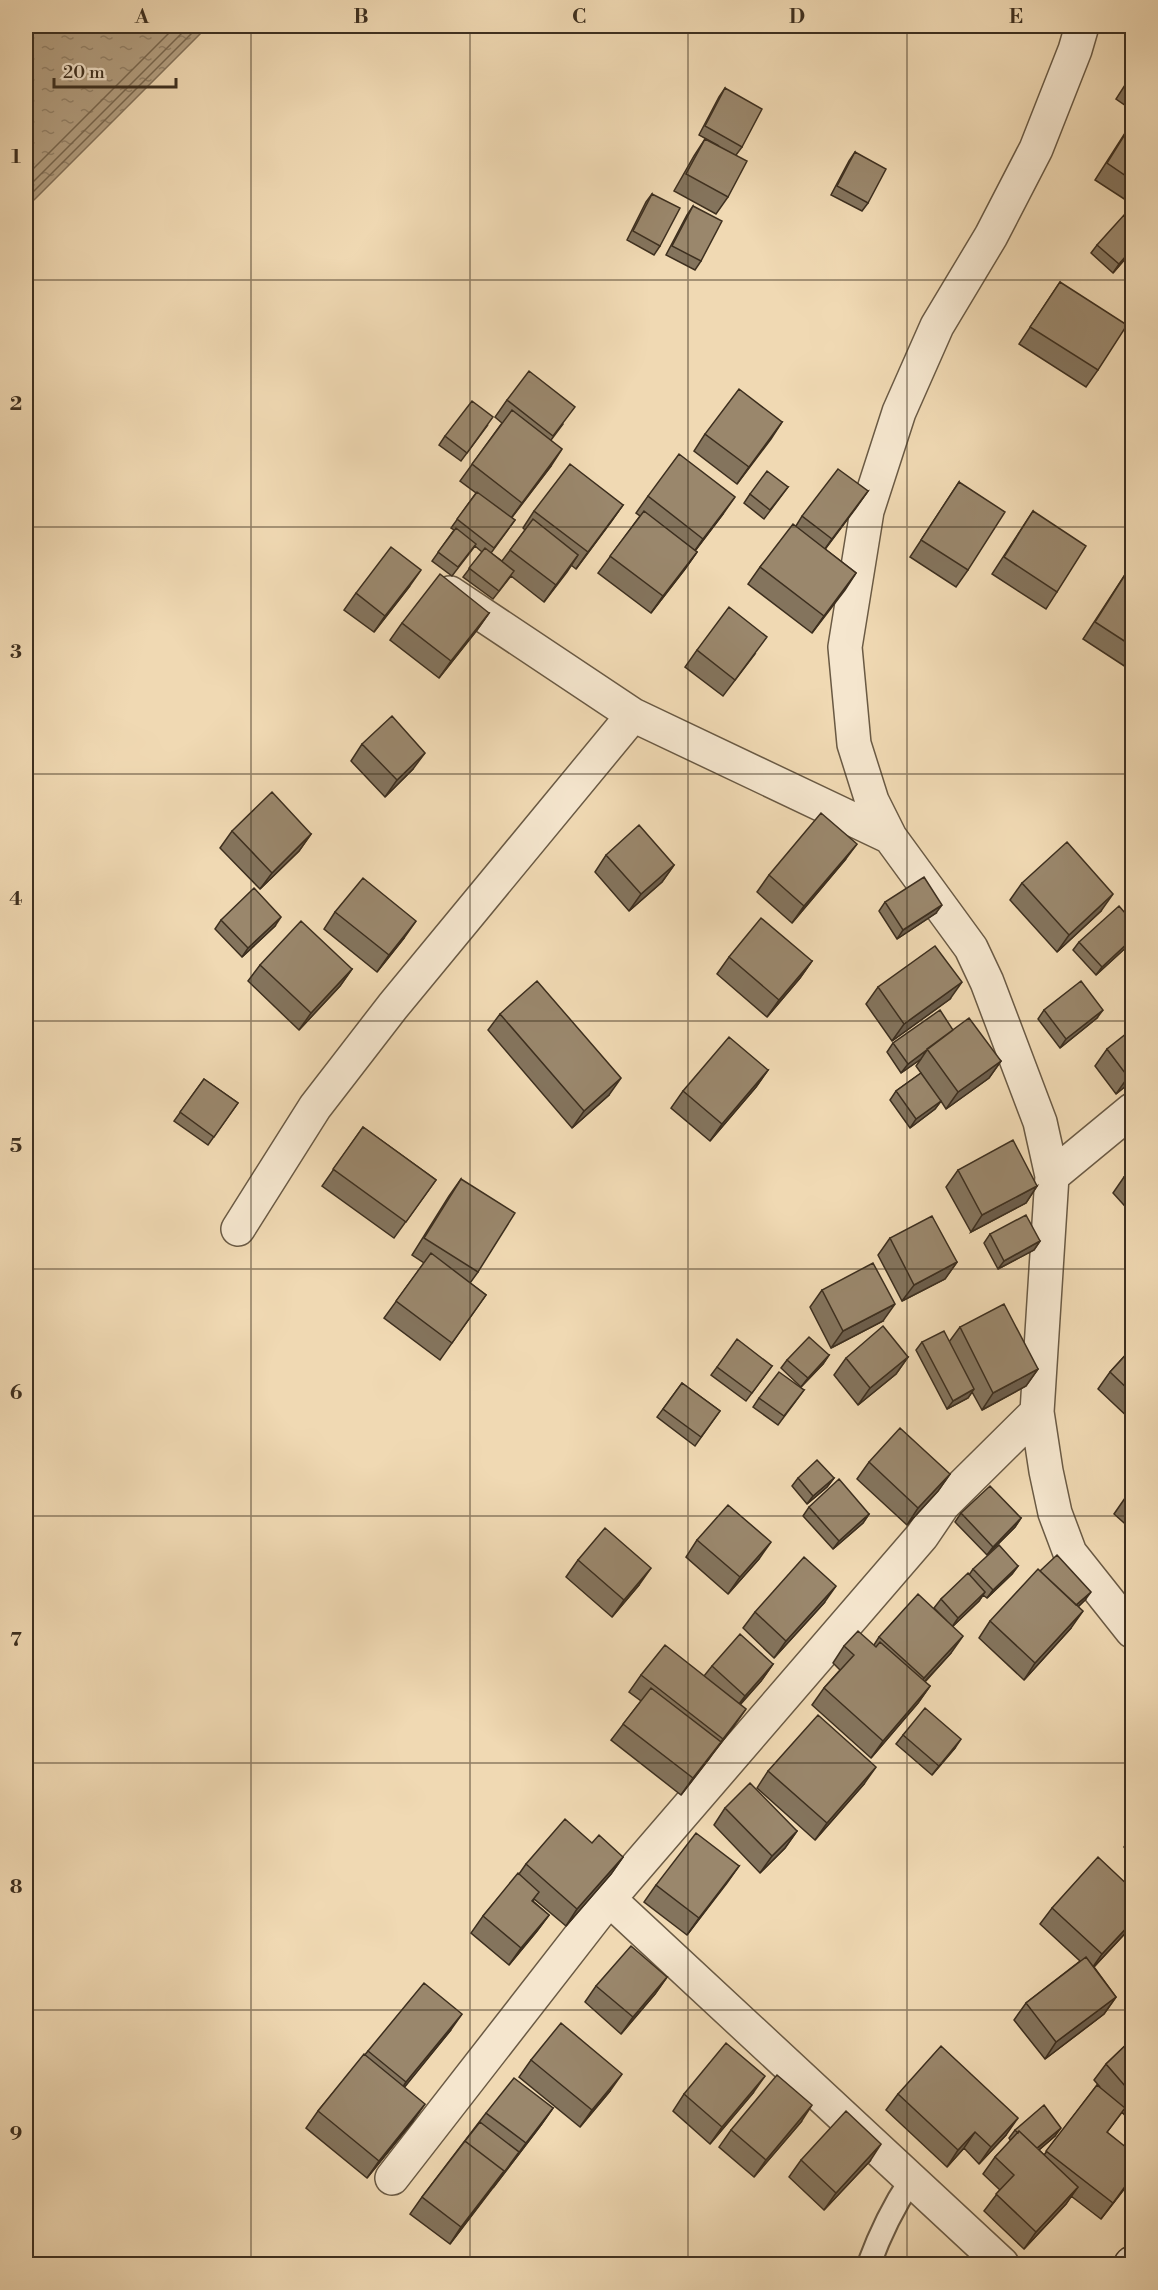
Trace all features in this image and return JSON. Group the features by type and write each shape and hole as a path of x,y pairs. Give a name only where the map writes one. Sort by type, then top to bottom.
{"street":[{"path":"1082,26 1075,50 1036,149 991,236 937,326 898,412 867,512 845,647 854,744 872,801 890,837 971,948 987,982 1040,1122 1052,1176 1037,1412 1046,1471 1053,1502 1070,1553 1132,1631"},
{"path":"436,583 633,715 890,837"},
{"path":"238,1230 315,1107 393,1006 633,715"},
{"path":"1052,1176 1132,1110"},
{"path":"392,2178 609,1899 922,1536 943,1505 1037,1412"},
{"path":"609,1899 1002,2265"}],"lane":[{"path":"869,2265 889,2216 911,2180"}],"water":[{"path":"26,26 208,26 26,208"}],"building":[{"path":"725,88 762,109 742,147 705,126"},
{"path":"1132,123 1132,180 1107,163"},
{"path":"705,139 747,161 728,197 686,174"},
{"path":"855,152 886,169 868,203 837,186"},
{"path":"652,194 680,208 660,246 633,231"},
{"path":"693,206 722,221 701,261 672,246"},
{"path":"1124,215 1132,223 1132,249 1119,264 1097,245"},
{"path":"1060,282 1127,325 1098,370 1030,327"},
{"path":"529,371 575,407 553,436 507,400"},
{"path":"739,389 782,422 749,467 705,434"},
{"path":"472,401 493,417 467,453 445,436"},
{"path":"512,410 562,449 522,503 472,464"},
{"path":"679,454 735,497 703,539 648,496"},
{"path":"570,464 623,505 588,552 534,511"},
{"path":"838,469 868,491 832,539 802,516"},
{"path":"767,471 788,487 770,510 750,494"},
{"path":"959,482 1005,512 968,570 921,540"},
{"path":"477,492 515,520 494,548 457,519"},
{"path":"644,511 697,552 663,596 610,556"},
{"path":"1033,511 1086,546 1057,592 1004,557"},
{"path":"533,519 578,555 556,585 510,550"},
{"path":"793,524 856,573 824,616 760,567"},
{"path":"456,528 476,544 458,567 438,552"},
{"path":"391,547 421,570 385,616 356,593"},
{"path":"485,548 514,571 499,591 469,568"},
{"path":"1130,567 1132,569 1132,646 1095,622"},
{"path":"440,574 489,613 451,661 402,623"},
{"path":"729,607 767,637 735,680 697,650"},
{"path":"392,716 425,753 397,780 362,744"},
{"path":"272,792 311,834 272,873 232,831"},
{"path":"821,813 857,844 804,906 769,875"},
{"path":"639,825 674,865 641,894 606,855"},
{"path":"1067,842 1113,894 1069,935 1022,883"},
{"path":"924,877 942,905 903,930 885,902"},
{"path":"363,878 416,921 389,955 335,912"},
{"path":"254,888 281,917 248,948 221,920"},
{"path":"1119,906 1132,921 1132,939 1102,967 1079,942"},
{"path":"761,918 812,961 779,1000 729,957"},
{"path":"301,921 352,969 311,1013 260,965"},
{"path":"935,946 962,982 904,1024 878,987"},
{"path":"537,981 621,1078 584,1111 500,1014"},
{"path":"1081,981 1103,1010 1066,1039 1044,1010"},
{"path":"940,1010 953,1030 908,1064 893,1043"},
{"path":"969,1018 1001,1061 958,1092 927,1049"},
{"path":"1132,1029 1132,1074 1128,1077 1107,1049"},
{"path":"729,1037 768,1070 722,1124 683,1091"},
{"path":"921,1073 941,1101 916,1119 896,1091"},
{"path":"204,1079 238,1103 214,1137 180,1112"},
{"path":"363,1127 436,1180 406,1222 333,1169"},
{"path":"1013,1140 1037,1186 982,1215 958,1170"},
{"path":"1132,1169 1132,1185 1124,1177"},
{"path":"461,1179 515,1213 478,1272 424,1238"},
{"path":"1026,1215 1040,1241 1004,1261 990,1234"},
{"path":"932,1216 957,1262 914,1285 890,1238"},
{"path":"431,1253 486,1295 452,1343 396,1301"},
{"path":"873,1263 895,1304 843,1331 822,1290"},
{"path":"1004,1304 1038,1369 993,1393 960,1327"},
{"path":"883,1326 908,1357 870,1388 846,1358"},
{"path":"944,1331 974,1389 953,1401 922,1342"},
{"path":"809,1337 829,1355 808,1378 787,1360"},
{"path":"737,1339 772,1366 752,1393 717,1367"},
{"path":"1132,1348 1132,1393 1110,1372"},
{"path":"779,1372 804,1390 784,1416 759,1398"},
{"path":"682,1383 720,1411 701,1437 663,1409"},
{"path":"900,1428 950,1474 918,1508 869,1462"},
{"path":"817,1460 834,1478 813,1496 798,1478"},
{"path":"839,1479 869,1514 839,1541 809,1507"},
{"path":"990,1486 1021,1518 993,1547 961,1513"},
{"path":"728,1505 771,1542 740,1577 697,1540"},
{"path":"605,1528 651,1568 624,1600 578,1560"},
{"path":"999,1545 1018,1566 993,1590 973,1569"},
{"path":"1057,1555 1091,1592 1076,1605 1040,1571"},
{"path":"804,1557 836,1586 786,1641 755,1612"},
{"path":"1038,1569 1083,1611 1035,1663 990,1621"},
{"path":"968,1573 985,1592 958,1618 941,1599"},
{"path":"918,1594 963,1636 924,1678 879,1637"},
{"path":"858,1631 876,1647 880,1642 930,1686 883,1741 824,1688 854,1655 844,1646"},
{"path":"740,1634 773,1664 745,1696 712,1666"},
{"path":"665,1645 746,1709 723,1739 641,1675"},
{"path":"651,1688 721,1742 693,1778 623,1724"},
{"path":"925,1708 961,1739 939,1766 903,1735"},
{"path":"818,1715 876,1767 827,1823 768,1771"},
{"path":"750,1783 797,1831 772,1856 725,1808"},
{"path":"565,1819 592,1843 599,1835 623,1857 577,1909 526,1864"},
{"path":"696,1833 739,1866 699,1918 656,1885"},
{"path":"1098,1857 1132,1889 1132,1922 1102,1954 1052,1908"},
{"path":"518,1873 539,1892 532,1901 549,1915 521,1948 483,1916"},
{"path":"631,1946 667,1977 633,2017 596,1986"},
{"path":"1086,1957 1116,1997 1056,2042 1026,2003"},
{"path":"424,1983 462,2014 406,2082 368,2051"},
{"path":"561,2023 622,2074 592,2110 531,2060"},
{"path":"1132,2039 1132,2094 1106,2064"},
{"path":"726,2043 765,2076 722,2127 684,2094"},
{"path":"941,2046 1018,2118 991,2147 975,2132 958,2150 898,2094"},
{"path":"364,2054 425,2104 379,2161 318,2111"},
{"path":"777,2075 812,2105 766,2160 731,2130"},
{"path":"514,2078 553,2108 526,2143 486,2113"},
{"path":"1097,2085 1125,2108 1107,2132 1132,2152 1132,2177 1113,2203 1046,2151"},
{"path":"1044,2105 1061,2128 1037,2148 1015,2130"},
{"path":"846,2111 881,2144 836,2193 801,2160"},
{"path":"480,2122 519,2152 499,2179 504,2171 465,2141"},
{"path":"1019,2131 1078,2187 1036,2232 996,2194 1014,2175 995,2157"},
{"path":"465,2141 504,2171 461,2227 422,2197"},
{"path":"1007,2258 1013,2265 1001,2265"}]}
